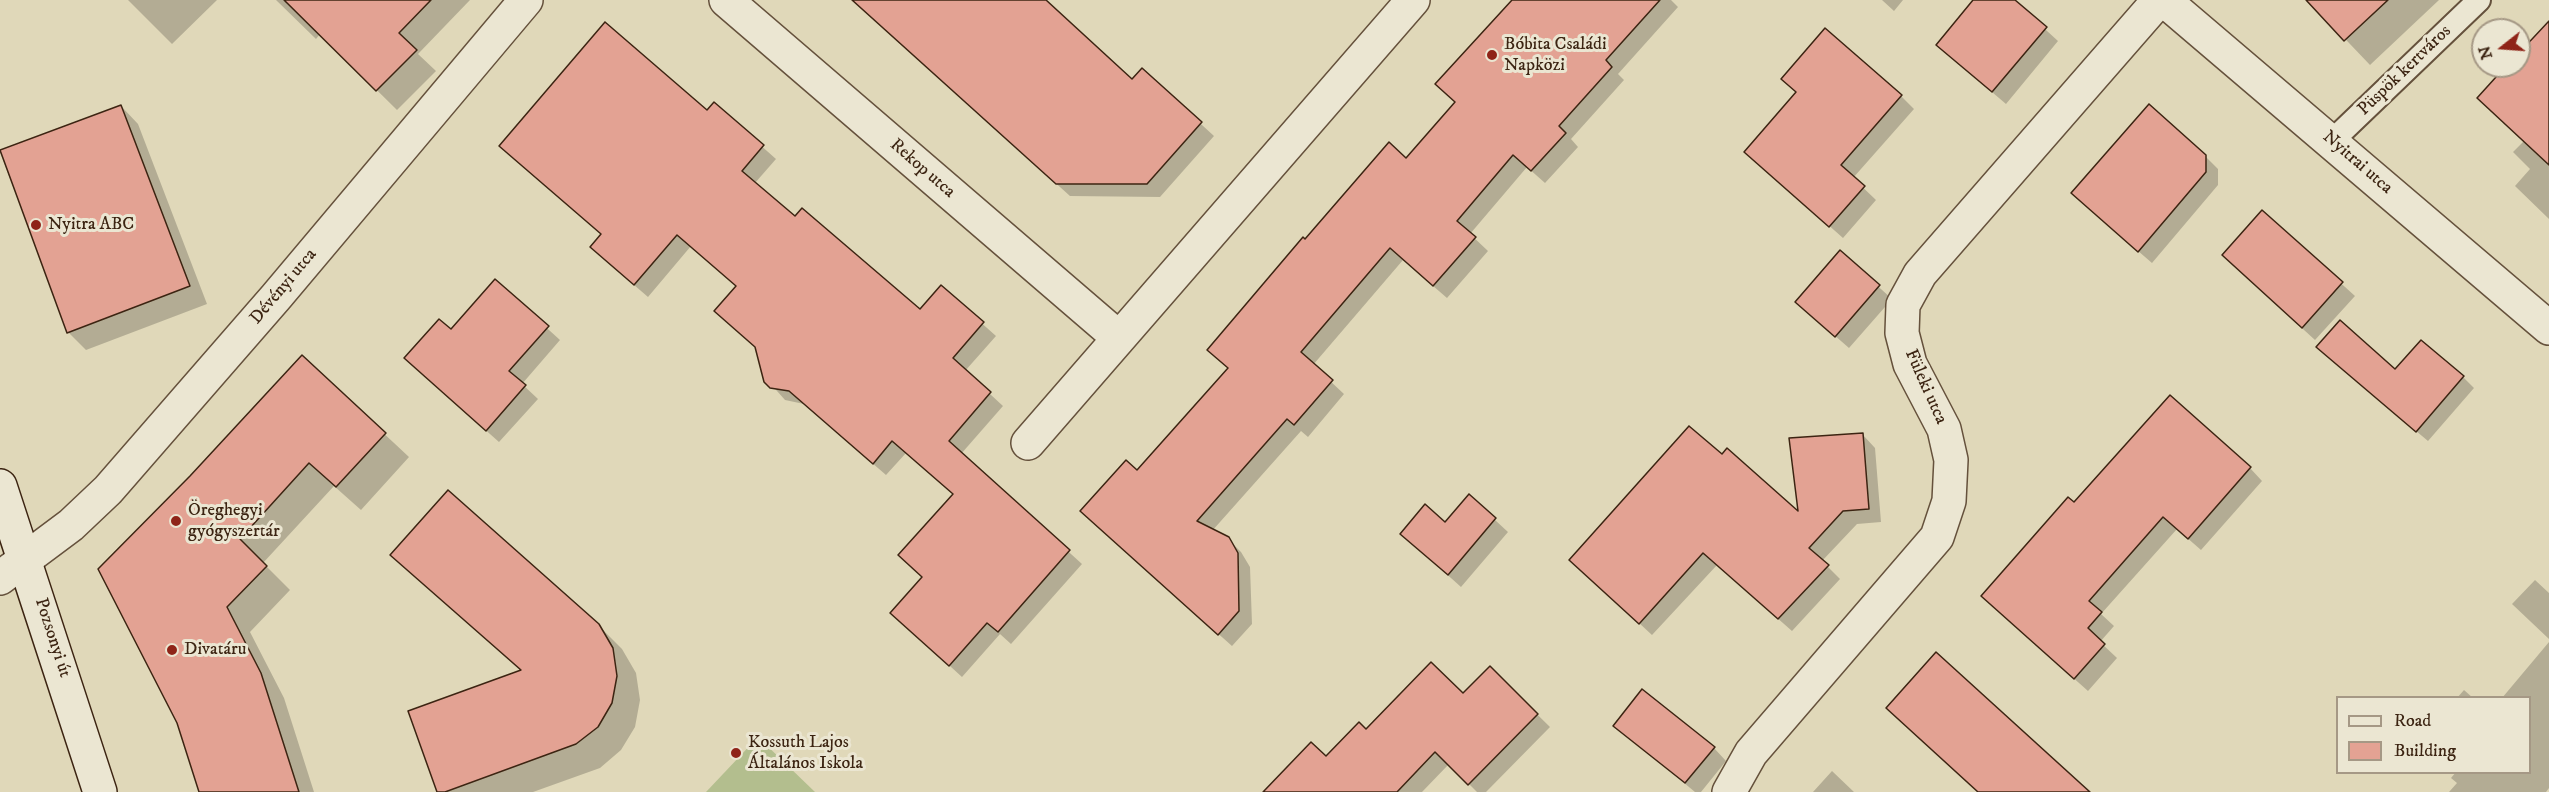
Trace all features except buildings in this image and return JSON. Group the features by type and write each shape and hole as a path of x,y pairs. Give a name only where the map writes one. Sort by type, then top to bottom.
{"street":[{"name":"Dévényi utca","path":"0,578 71,525 108,490 271,303 526,0"},
{"name":"Rekop utca","path":"726,0 1119,338"},
{"path":"1028,443 1413,0"},
{"name":"Füleki utca","path":"1730,792 1751,753 1937,537 1949,501 1951,460 1944,429 1910,364 1902,333 1903,305 1920,274 2159,0"},
{"name":"Nyitrai utca","path":"2164,0 2549,327"},
{"name":"Pozsonyi út","path":"0,486 26,559 100,792"}],"lane":[{"name":"Püspök kertváros","path":"2332,141 2479,0"}],"green space":[{"path":"758,737 815,792 706,792"}],"place":[{"name":"Bóbita Családi Napközi","path":"1492,55"},
{"name":"Nyitra ABC","path":"36,225"},
{"name":"Öreghegyi gyógyszertár","path":"176,521"},
{"name":"Divatáru","path":"172,650"},
{"name":"Kossuth Lajos Általános Iskola","path":"736,753"}]}
